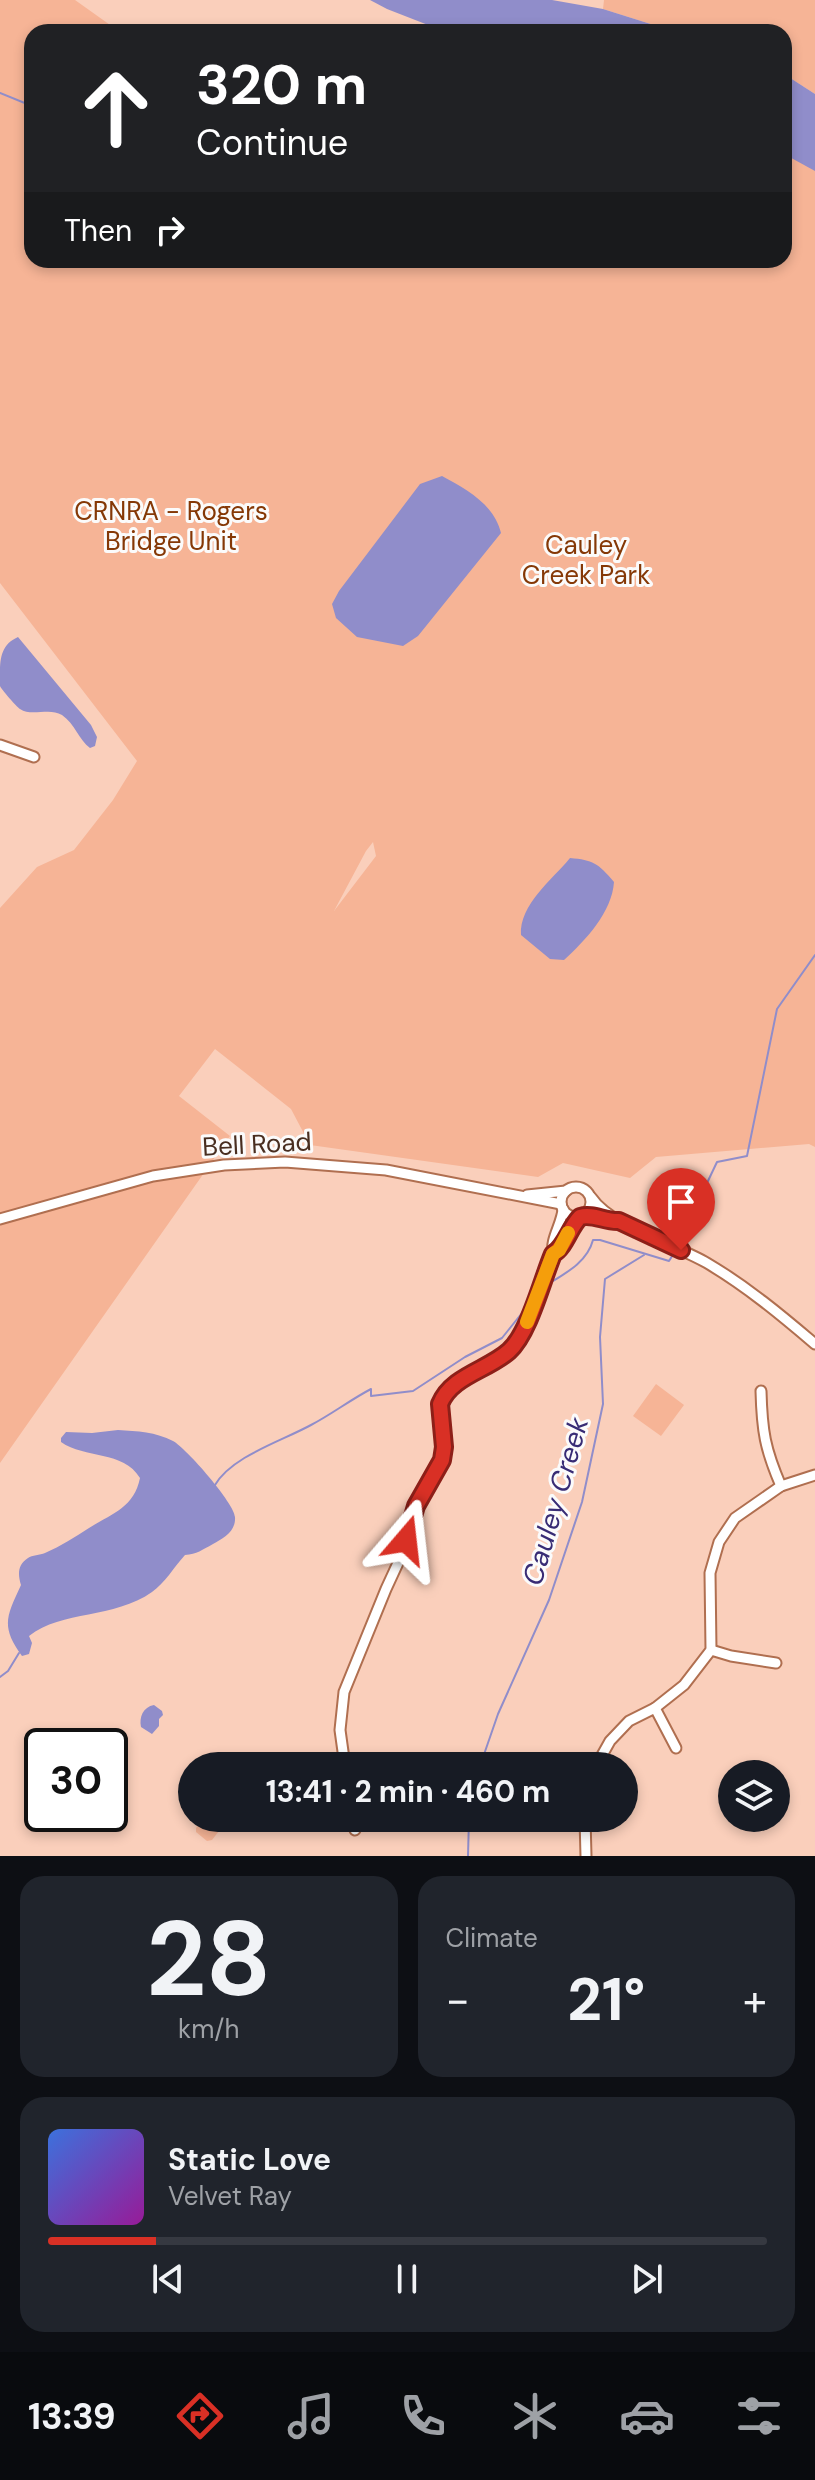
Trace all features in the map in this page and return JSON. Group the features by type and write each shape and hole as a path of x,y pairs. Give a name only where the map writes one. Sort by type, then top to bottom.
{"street":[{"path":"0,745 34,757"},
{"name":"Bell Road","path":"0,1219 153,1176 224,1165 285,1162 386,1170 562,1206 570,1215 619,1221"},
{"name":"Bell Road","path":"520,1196 566,1191 575,1186 585,1189 597,1206 619,1221 707,1263 786,1319 815,1344"},
{"path":"343,1752 340,1730 344,1692 401,1557 416,1506 442,1460 444,1447 440,1404 449,1390 492,1364 518,1342 553,1254 551,1246 562,1220 566,1191"},
{"path":"553,1254 559,1250 573,1223 591,1207 591,1197"},
{"path":"761,1391 767,1452 781,1486"},
{"path":"604,1752 629,1721 655,1708 684,1685 711,1650 710,1573 719,1542 735,1518 781,1486 815,1475"},
{"path":"711,1650 776,1663"},
{"path":"655,1708 676,1748"},
{"path":"585,1832 586,1856"}],"green space":[{"path":"0,0 75,0 109,24 24,24 24,268 792,268 792,141 815,154 815,1147 809,1144 656,1157 630,1178 563,1163 538,1177 310,1145 291,1109 215,1049 179,1096 230,1136 0,1463 0,908 37,867 74,850 113,800 137,761 0,583","holes":["373,842 376,856 334,911 366,851"]},
{"path":"604,0 815,0 815,94 792,79 792,24 651,24 603,9"},
{"path":"656,1384 684,1405 661,1436 633,1416"},
{"path":"196,1832 218,1832 212,1840 207,1841"}],"shaded area":[{"path":"370,0 552,0 603,9 651,24 425,24"},
{"path":"792,79 815,94 815,171 792,158"},
{"path":"442,476 486,506 501,533 418,636 403,646 357,637 336,618 332,604 420,484"},
{"path":"18,637 91,725 97,737 95,746 90,748 86,745 62,715 18,708 1,688 1,656 8,643"},
{"path":"570,858 590,861 599,867 614,882 612,893 603,915 581,944 564,960 550,959 521,935 522,924 531,903"},
{"path":"118,1430 153,1434 179,1446 209,1477 233,1510 233,1527 213,1544 185,1555 157,1588 137,1601 42,1628 29,1636 32,1643 29,1654 22,1656 8,1629 9,1613 21,1585 20,1567 30,1557 62,1544 120,1509 133,1496 140,1478 124,1463 81,1451 61,1442 61,1438 66,1432"},
{"path":"154,1705 163,1715 152,1734 141,1727 141,1720 145,1710"}],"waterway":[{"path":"0,93 24,103"},
{"name":"Cauley Creek","path":"678,1244 717,1162 747,1156 777,1009 815,955"},
{"path":"545,1286 580,1261 593,1240 669,1261 674,1253"},
{"name":"Cauley Creek","path":"485,1752 498,1714 549,1600 582,1502 603,1404 600,1337 605,1279 644,1255"},
{"path":"215,1485 245,1457 311,1425 371,1389 371,1396 413,1391 465,1357 502,1338 530,1303"},
{"path":"0,1677 8,1671 19,1653"},
{"name":"Cauley Creek","path":"468,1856 469,1832"}],"slow traffic":[{"path":"527,1322 553,1254 559,1250 568,1233"}],"route":[{"path":"406,1540 416,1506 442,1460 444,1447 440,1404 443,1398 449,1390 492,1364 518,1342 553,1254 559,1250 573,1223 584,1215 619,1221 681,1250"}],"park label":[{"name":"CRNRA - Rogers Bridge Unit","path":"171,526"},
{"name":"Cauley Creek Park","path":"586,560"}]}
